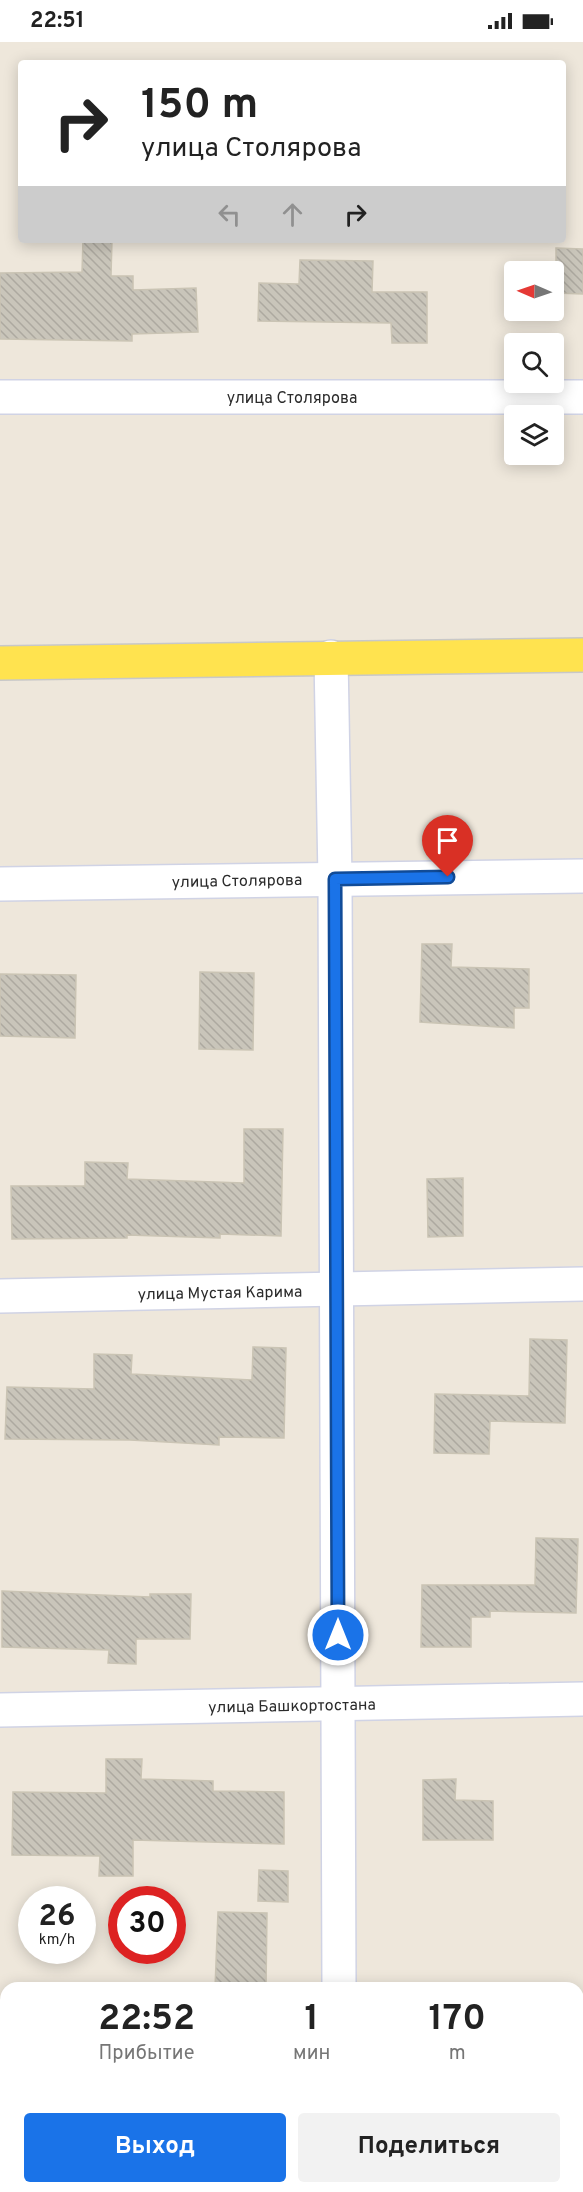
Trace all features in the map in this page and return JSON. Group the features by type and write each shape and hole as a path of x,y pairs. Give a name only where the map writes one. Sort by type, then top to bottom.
{"main road":[{"path":"0,663 583,655"}],"street":[{"name":"улица Столярова","path":"0,397 583,397"},
{"path":"331,657 335,879 339,1982"},
{"name":"улица Столярова","path":"0,884 583,876"},
{"name":"улица Мустая Карима","path":"0,1296 583,1284"},
{"name":"улица Башкортостана","path":"0,1710 583,1699"}],"building":[{"path":"83,243 112,243 111,276 133,276 133,290 196,288 198,332 132,334 132,341 0,339 0,273 82,272"},
{"path":"556,248 583,249 583,294 564,293 564,261 556,261"},
{"path":"300,260 373,261 372,292 427,292 427,343 392,343 391,323 258,321 259,283 299,284"},
{"path":"422,944 452,944 451,967 529,969 529,1008 514,1008 514,1028 420,1022"},
{"path":"200,972 254,973 253,1050 199,1049"},
{"path":"0,974 76,975 75,1038 0,1036"},
{"path":"244,1129 283,1129 281,1236 220,1234 220,1238 127,1235 127,1238 12,1239 11,1186 85,1186 85,1162 128,1163 127,1179 244,1183"},
{"path":"463,1178 463,1236 428,1237 427,1179"},
{"path":"530,1339 567,1340 565,1423 490,1421 489,1454 434,1453 435,1394 529,1396"},
{"path":"253,1347 286,1348 284,1438 219,1437 219,1445 130,1440 5,1439 7,1387 94,1389 94,1354 132,1355 131,1374 252,1380"},
{"path":"536,1538 578,1539 576,1613 490,1611 490,1617 471,1617 471,1647 421,1647 422,1585 535,1585"},
{"path":"2,1591 150,1597 150,1594 191,1594 190,1639 136,1639 136,1664 108,1663 109,1650 2,1647"},
{"path":"106,1759 142,1759 141,1779 213,1781 213,1791 284,1792 284,1844 133,1840 133,1876 99,1876 100,1856 12,1855 13,1792 106,1793"},
{"path":"456,1779 455,1800 493,1801 493,1840 423,1840 423,1780"},
{"path":"259,1870 288,1871 288,1902 258,1901"},
{"path":"218,1912 267,1913 266,1982 215,1982"}],"route":[{"path":"338,1635 335,879 448,877"}]}
